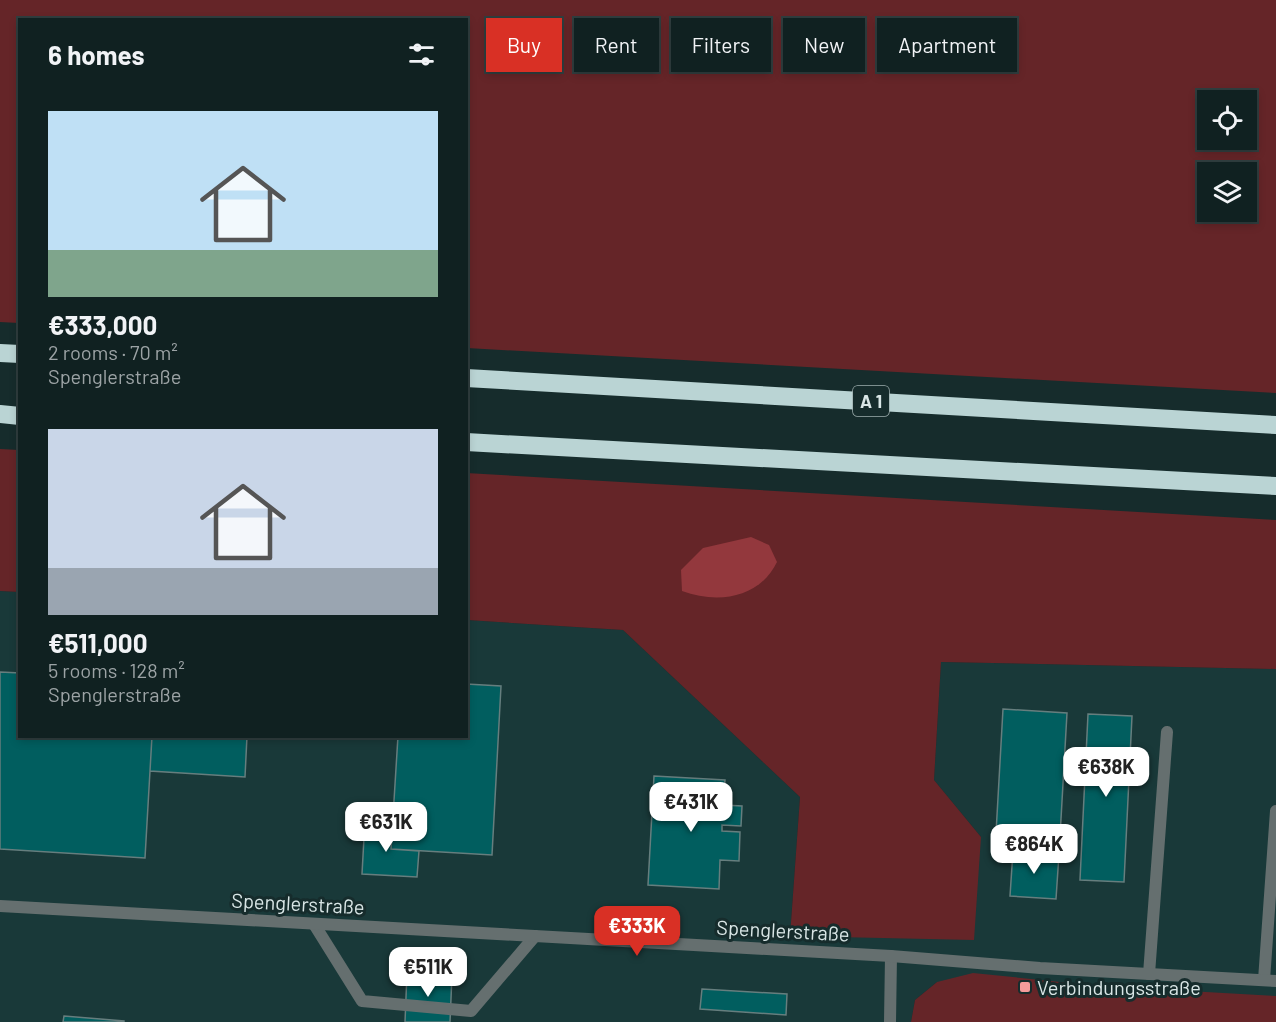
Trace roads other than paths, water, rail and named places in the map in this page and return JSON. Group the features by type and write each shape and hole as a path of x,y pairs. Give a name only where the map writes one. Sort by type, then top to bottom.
{"highway":[{"path":"0,353 18,354"},
{"name":"A 1","path":"468,378 1276,425"},
{"path":"0,414 18,416"},
{"path":"468,442 1276,486"}],"street":[{"path":"1149,974 1167,732"},
{"path":"1270,981 1276,811"},
{"name":"Spenglerstraße","path":"0,906 891,956 1270,981"},
{"path":"314,924 362,1002 471,1011 535,936"},
{"path":"890,1022 891,956"}],"place":[{"name":"Verbindungsstraße","path":"1025,987"}]}
